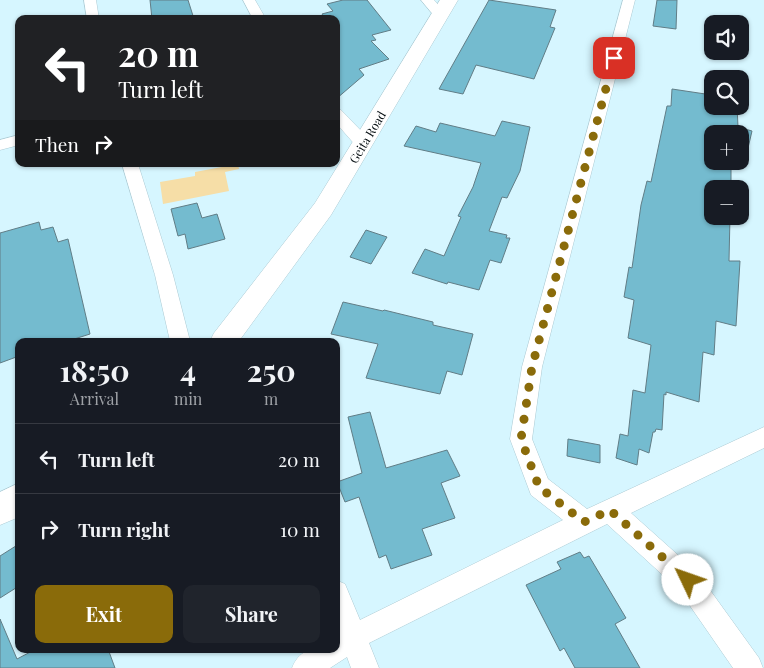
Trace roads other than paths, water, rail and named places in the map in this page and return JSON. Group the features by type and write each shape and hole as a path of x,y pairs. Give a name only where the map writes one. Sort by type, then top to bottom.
{"main road":[{"name":"Geita Road","path":"226,338 323,210 363,143 439,5"},
{"path":"0,509 15,501"}],"street":[{"path":"90,0 93,15"},
{"path":"249,0 258,15"},
{"path":"584,522 539,487 521,439 532,367 629,0"},
{"path":"340,118 363,143"},
{"path":"0,144 15,141"},
{"path":"131,167 164,275 179,338"},
{"path":"342,645 584,522 764,437"},
{"path":"610,510 688,580 749,668"},
{"path":"340,628 342,645 365,668"},
{"path":"306,668 329,653"}]}
